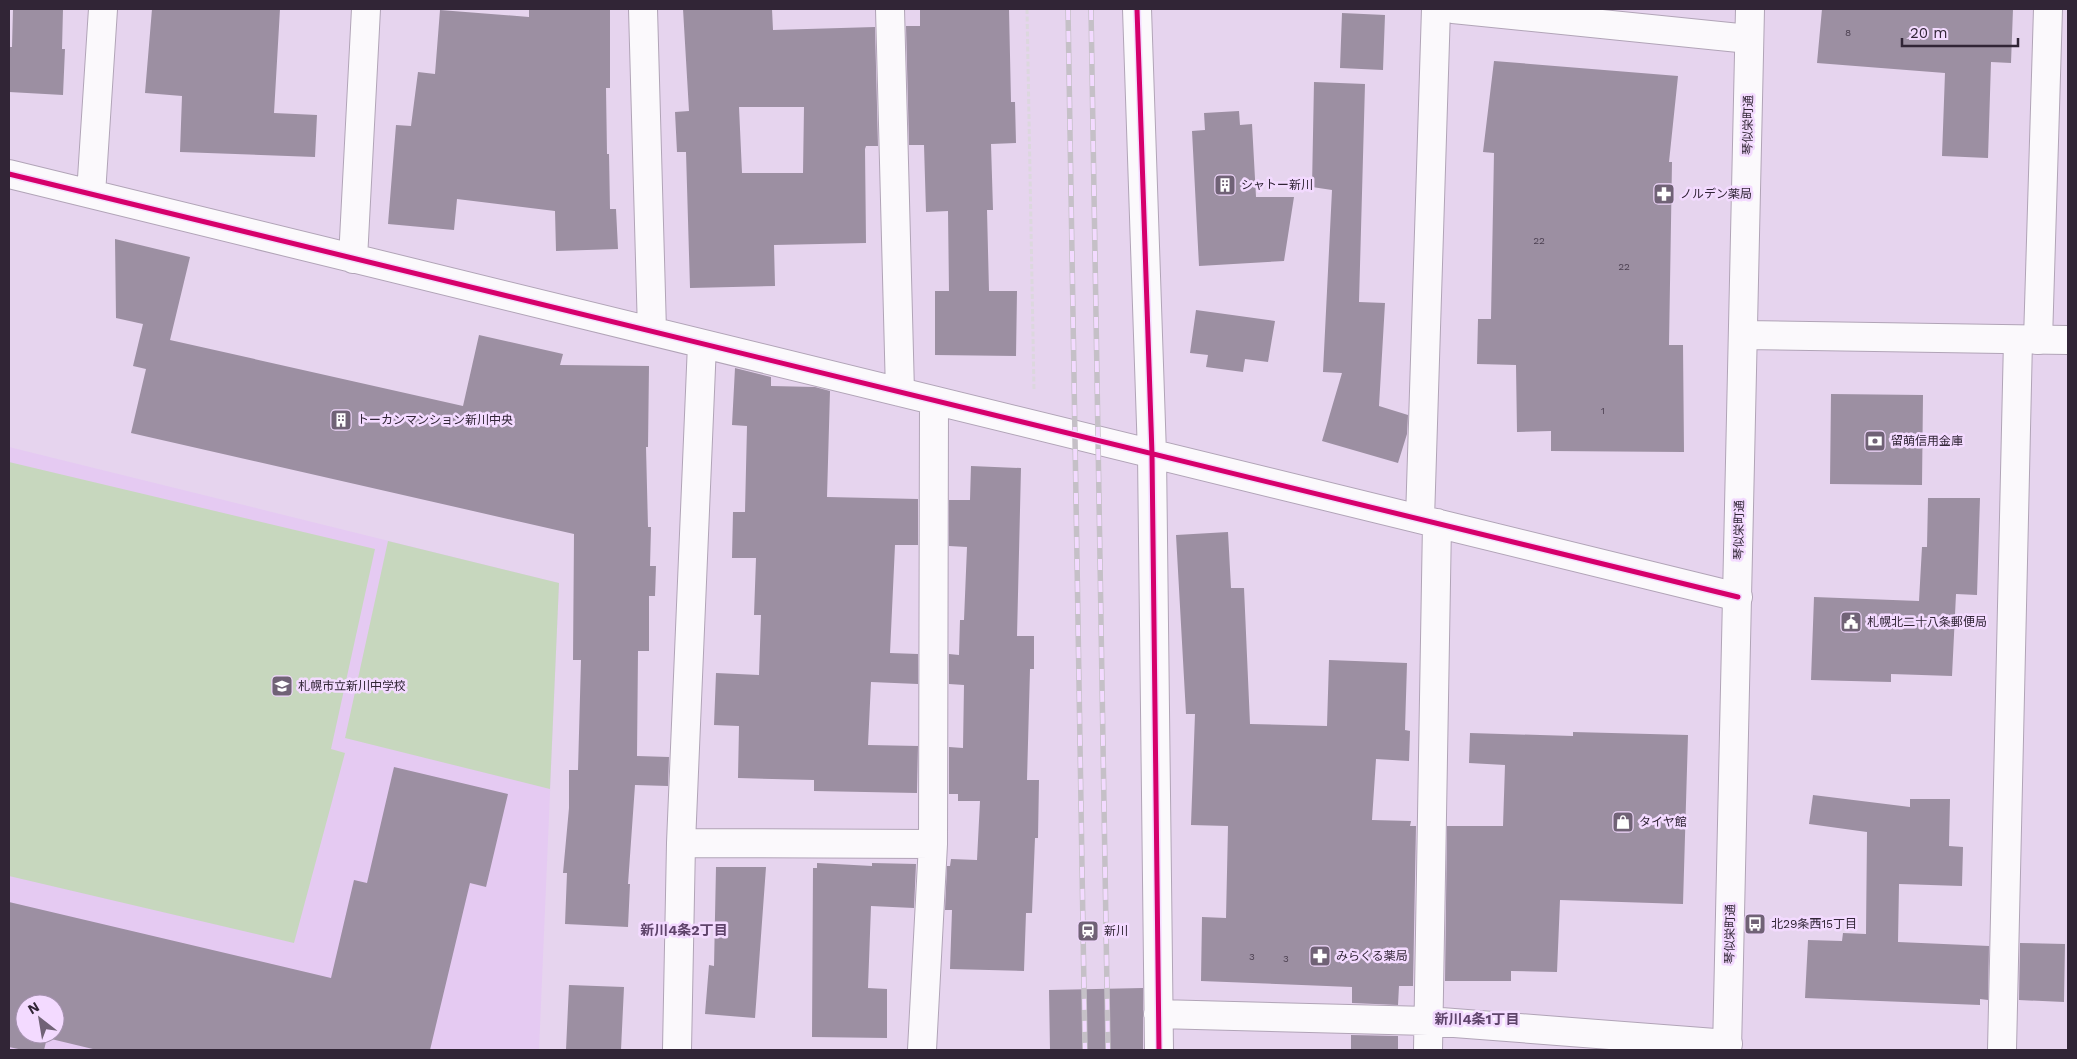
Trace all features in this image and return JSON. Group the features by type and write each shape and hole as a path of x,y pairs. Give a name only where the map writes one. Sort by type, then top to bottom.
{"street":[{"path":"91,194 103,9"},
{"path":"353,259 366,9"},
{"path":"643,9 652,331"},
{"path":"890,9 900,392"},
{"path":"1137,9 1152,454 1159,1050"},
{"path":"1428,1050 1429,521 1436,9"},
{"path":"1453,9 1750,39"},
{"name":"琴似栄町通","path":"1727,1047 1750,9"},
{"path":"2002,1050 2028,340 2048,9"},
{"path":"9,174 1738,597"},
{"path":"1744,334 2068,340"},
{"path":"677,1050 682,843 702,344"},
{"path":"922,1050 933,844 934,400"},
{"path":"682,843 933,844"},
{"path":"1158,1014 1428,1021 1727,1047"}],"path":[{"path":"1028,9 1034,394"}],"shaded area":[{"name":"札幌市立新川中学校","path":"9,447 559,583 539,1050 9,1050"}],"green space":[{"path":"9,462 375,549 331,749 345,753 294,943 9,876"},
{"path":"388,541 559,583 550,789 345,738"}],"building":[{"path":"13,9 63,9 62,49 65,49 63,95 9,92"},
{"path":"152,9 280,9 274,113 317,115 315,157 180,152 182,96 145,93"},
{"path":"529,9 610,9 610,88 606,88 607,154 609,154 610,209 616,209 618,249 556,251 555,211 457,199 454,230 388,224 396,125 411,126 418,72 435,74 440,10 529,17"},
{"path":"683,9 772,9 773,30 875,27 878,146 866,146 865,149 866,243 774,245 775,286 690,288 686,152 677,152 675,112 689,111","holes":["739,107 804,107 803,173 742,173"]},
{"path":"920,9 1009,9 1011,102 1015,102 1016,143 991,144 993,210 987,210 989,291 1017,291 1016,356 935,355 935,291 949,291 948,211 926,212 924,145 909,145 906,26 920,26"},
{"path":"1822,9 2013,9 2011,63 1991,62 1988,158 1942,156 1945,73 1817,63"},
{"path":"1342,13 1385,15 1383,70 1340,68"},
{"path":"1494,61 1678,76 1669,162 1672,162 1669,345 1683,345 1684,452 1551,451 1551,431 1517,432 1516,365 1477,364 1478,319 1491,319 1494,153 1483,152"},
{"path":"1314,82 1365,84 1359,302 1385,303 1379,406 1408,415 1407,434 1398,463 1322,441 1342,373 1323,372 1332,190 1312,187"},
{"name":"シャトー新川","path":"1239,111 1240,125 1252,124 1256,197 1294,197 1284,261 1199,266 1192,131 1205,130 1204,113"},
{"path":"115,239 190,257 170,340 463,406 479,335 563,354 560,365 649,366 648,447 646,447 648,527 651,527 650,566 656,566 655,596 649,596 649,651 638,651 637,756 669,757 668,786 635,785 628,884 630,884 628,927 565,924 567,873 563,873 569,808 569,770 578,770 581,660 573,660 574,534 131,433 146,369 133,366 143,324 116,318"},
{"path":"1196,310 1275,321 1268,362 1245,359 1243,372 1206,367 1208,355 1190,353"},
{"path":"735,368 771,377 771,386 815,387 830,391 827,497 918,499 918,545 895,545 890,653 918,654 918,684 871,682 868,745 918,746 917,793 814,791 814,780 738,778 739,726 714,725 716,673 759,675 761,615 754,615 756,558 732,558 733,512 745,512 747,426 732,425"},
{"path":"1831,394 1923,395 1922,485 1830,484"},
{"path":"971,466 1021,468 1017,636 1034,636 1034,669 1030,669 1027,780 1039,780 1038,838 1035,838 1032,913 1026,913 1024,971 950,969 952,910 945,910 947,866 950,866 951,859 977,860 980,801 958,801 958,794 949,794 949,747 963,748 964,685 949,684 949,654 959,655 960,620 964,620 967,547 949,546 949,500 970,500"},
{"path":"1928,498 1980,498 1977,595 1956,594 1952,676 1891,674 1891,682 1811,680 1814,597 1919,601 1922,547 1927,547"},
{"path":"1228,532 1231,588 1244,588 1250,724 1327,726 1329,660 1407,663 1405,730 1410,731 1409,761 1376,759 1372,820 1411,821 1410,826 1416,826 1413,986 1399,986 1398,1005 1352,1003 1352,987 1201,981 1202,917 1226,918 1228,826 1191,825 1195,714 1186,714 1176,535"},
{"path":"1573,732 1688,735 1683,904 1560,900 1557,972 1511,971 1511,981 1445,981 1447,826 1503,826 1505,765 1469,763 1470,733 1573,736"},
{"path":"394,767 508,794 486,887 470,883 430,1050 97,1050 65,1042 65,994 15,994 15,1044 46,1044 44,1050 23,1050 9,1047 9,902 331,978 354,880 367,883"},
{"path":"1813,795 1910,807 1910,799 1950,799 1949,846 1963,847 1962,886 1899,884 1898,942 1989,946 1988,1000 1980,999 1980,1005 1805,998 1808,940 1842,941 1843,933 1866,934 1867,832 1809,824"},
{"path":"817,863 872,866 872,863 916,864 914,908 871,906 868,988 887,989 887,1038 812,1037 813,868 817,868"},
{"path":"716,867 766,867 755,1018 705,1014 709,965 714,966"},
{"path":"2020,943 2065,944 2064,1002 2019,1000"},
{"path":"569,985 624,987 621,1050 566,1050"},
{"path":"1143,988 1143,1050 1050,1050 1049,990"},
{"path":"1351,1035 1398,1036 1398,1050 1351,1050"}],"railway":[{"path":"1068,9 1085,1050"},
{"path":"1091,9 1108,1050"}],"cycle path":[{"path":"1137,9 1152,454 1159,1050"},
{"path":"9,174 1738,597"}],"place":[{"name":"シャトー新川","path":"1225,185"},
{"name":"ノルデン薬局","path":"1664,194"},
{"name":"トーカンマンション新川中央","path":"341,420"},
{"name":"留萌信用金庫","path":"1875,441"},
{"name":"札幌北二十八条郵便局","path":"1851,622"},
{"name":"札幌市立新川中学校","path":"282,686"},
{"name":"タイヤ館","path":"1623,822"},
{"name":"北29条西15丁目","path":"1755,924"},
{"name":"新川","path":"1088,931"},
{"name":"みらくる薬局","path":"1320,956"}],"district":[{"name":"新川4条2丁目","path":"684,930"},
{"name":"新川4条1丁目","path":"1477,1019"}]}
